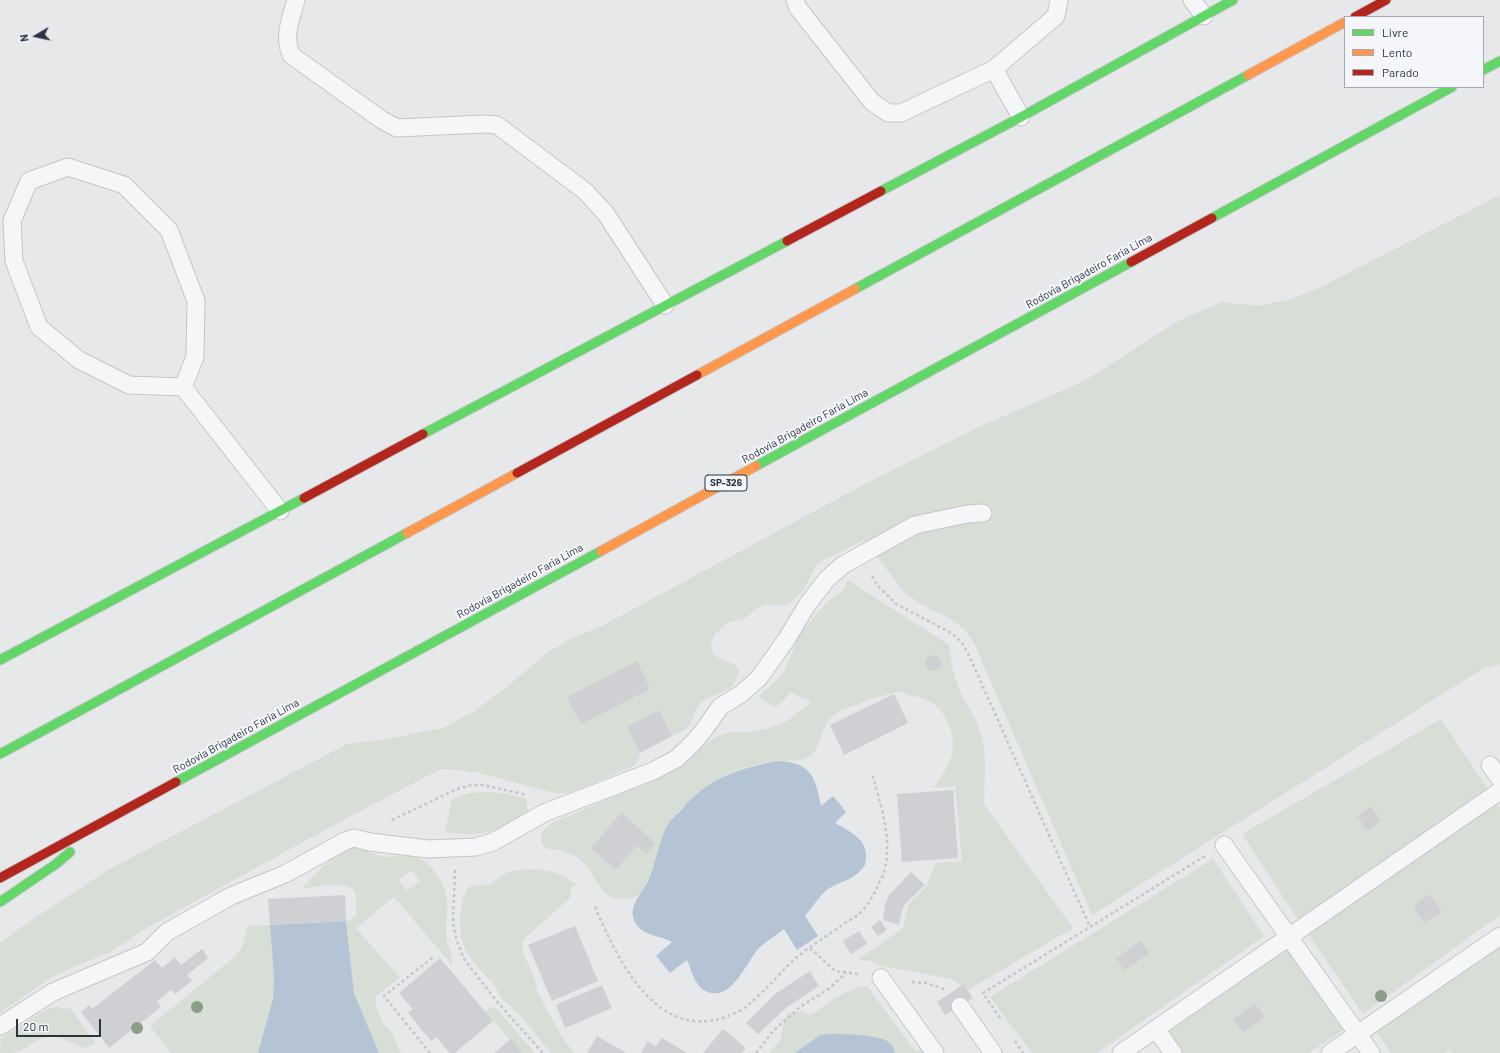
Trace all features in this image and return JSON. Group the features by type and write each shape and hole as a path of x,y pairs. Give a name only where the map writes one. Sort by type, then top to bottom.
{"main road":[{"path":"0,660 1021,117 1233,0"},
{"path":"1357,16 1386,0"},
{"path":"0,754 1344,23"},
{"path":"1484,69 1500,61"},
{"name":"Rodovia Brigadeiro Faria Lima","path":"0,878 1450,88"},
{"path":"0,902 56,864 106,820"}],"lane":[{"path":"296,0 286,36 287,46 291,55 382,120 397,128 484,124 497,126 584,191 601,208 665,305"},
{"path":"796,0 798,8 872,102 888,113 901,113 994,69 1056,16 1059,0"},
{"path":"1192,0 1204,16"},
{"path":"994,69 1021,117"},
{"path":"183,387 195,357 196,301 170,230 124,185 68,167 29,181 12,221 14,261 39,327 79,360 129,385 183,387 280,511"},
{"path":"0,1026 53,992 147,952 168,932 231,896 285,874 345,841 354,838 370,842 428,849 476,846 493,842 544,813 563,805 653,772 676,759 704,730 720,707 741,694 759,678 786,640 807,605 827,579 843,565 860,557 915,525 967,514 984,513"},
{"path":"1490,765 1500,779"},
{"path":"1121,1053 1500,791"},
{"path":"1224,845 1371,1053"},
{"path":"1330,1053 1500,936"},
{"path":"881,978 935,1053"},
{"path":"960,1006 993,1053"},
{"path":"1156,1029 1172,1053"}],"path":[{"path":"860,557 877,585 896,604 953,634 962,643 968,653 1090,926"},
{"path":"723,1021 741,1011 761,994 796,958 860,913 874,896 884,872 887,852 885,822 872,774"},
{"path":"388,822 457,789 472,785 483,785 509,790 563,805"},
{"path":"1001,1020 983,993 1224,845"},
{"path":"456,848 453,922 457,941 464,959 498,1003 543,1053"},
{"path":"595,907 614,951 631,982 640,994"},
{"path":"430,1053 384,996 433,957"},
{"path":"756,1053 774,1030 784,1021 800,1007 830,988 847,973"},
{"path":"1014,1040 1023,1053"}],"shaded area":[{"path":"1500,195 1500,664 1482,669 1092,915 974,643 964,629 949,618 924,606 905,593 864,540 818,563 802,592 790,603 783,606 765,604 756,608 746,618 729,622 716,633 711,643 713,654 724,661 735,664 739,672 734,683 729,689 705,699 698,707 688,726 672,736 659,711 627,727 640,753 637,763 633,766 580,789 566,793 555,793 475,772 441,769 343,820 143,930 111,952 50,978 0,1013 0,943 21,927 108,870 347,744 381,740 443,728 473,712 509,685 547,653 570,639 600,627 863,485 979,427 1084,381 1180,320 1222,302 1257,306 1288,300 1321,287"},
{"path":"848,580 949,645 957,683 980,731 984,749 984,804 1073,928 968,990 965,985 962,987 951,979 873,964 873,961 858,960 903,928 908,905 926,887 936,863 962,861 955,786 934,788 951,758 953,739 949,725 942,712 937,706 923,699 902,692 896,692 845,709 832,716 827,722 817,748 809,757 801,760 764,763 740,769 718,779 683,806 669,823 664,832 655,863 639,896 626,899 611,897 600,887 586,867 575,856 564,851 546,848 541,840 545,829 552,823 643,784 692,755 718,736 730,732 749,732 765,729 786,722 811,702 790,692 777,706 771,705 758,697 778,679 785,670 799,635 819,611 832,598 842,591","holes":["931,655 936,655 941,660 940,667 934,671 927,668 926,664 926,660","621,812 656,843 646,854 637,846 616,870 591,848"]},
{"path":"1441,719 1488,789 1298,920 1242,834","holes":["1371,806 1381,821 1367,831 1357,816"]},
{"path":"489,792 526,798 528,811 498,829 489,832 470,834 445,832 452,800 469,793"},
{"path":"1497,804 1500,808 1500,915 1363,1014 1308,934","holes":["1430,894 1441,912 1425,923 1413,906"]},
{"path":"355,847 387,857 411,856 418,858 431,867 436,873 446,895 446,937 452,965 394,897 356,928 400,978 376,996 376,1008 384,1025 392,1033 401,1053 379,1053 354,993 346,921 350,920 356,915 357,901 355,893 352,888 340,885 323,885 303,889 305,885 335,854 343,849","holes":["411,870 420,881 407,891 398,880"]},
{"path":"1213,859 1264,936 1097,1053 1032,1053 990,997","holes":["1141,940 1150,953 1124,971 1116,958"]},
{"path":"527,869 554,872 577,885 571,888 571,897 524,939 522,945 524,955 535,980 538,993 562,1037 574,1053 551,1053 520,1015 503,1000 493,983 473,962 461,939 460,918 463,899 468,887 490,884 508,872"},
{"path":"248,925 270,925 274,978 273,998 258,1053 171,1053 150,1026 232,959 242,948"},
{"path":"1500,946 1500,1053 1452,1053 1450,1050 1445,1053 1391,1053 1376,1031"},
{"path":"1290,948 1345,1029 1309,1053 1184,1053 1169,1031","holes":["1255,1003 1265,1017 1243,1033 1233,1019"]},
{"path":"867,986 915,1051 921,1049 927,1053 895,1053 891,1044 837,1034 820,1035 795,1053 769,1053 781,1038 783,1024 788,1015 799,1011 810,1016 844,993"},
{"path":"494,1006 535,1053 522,1053 485,1012"},
{"path":"57,1007 71,1009 95,1042 93,1045 83,1048 63,1039 50,1036 44,1037 24,1049 13,1053 0,1053 1,1038 47,1009"}],"water":[{"path":"777,761 797,764 810,773 816,786 821,806 833,796 846,812 835,823 854,834 863,843 866,856 865,865 852,877 825,891 805,916 818,936 797,950 784,929 761,946 740,976 727,989 720,993 704,991 696,982 687,960 670,973 656,956 672,942 649,934 640,929 634,919 633,908 651,874 661,839 667,826 691,799 724,776"},
{"path":"346,921 354,993 379,1053 258,1053 273,998 274,978 270,925"},
{"path":"820,1035 861,1035 880,1038 891,1044 895,1053 795,1053"}],"building":[{"path":"933,655 940,660 941,663 936,670 933,671 926,666 925,663 930,656"},
{"path":"637,661 650,689 581,724 567,697"},
{"path":"894,694 908,723 844,755 830,725"},
{"path":"659,710 672,736 640,753 627,727"},
{"path":"953,790 958,858 902,862 897,794"},
{"path":"1371,806 1381,821 1367,831 1357,816"},
{"path":"621,812 656,843 646,854 637,846 616,870 591,848"},
{"path":"911,872 925,885 905,904 899,925 883,920 885,905 889,895"},
{"path":"1430,894 1442,912 1424,923 1413,906"},
{"path":"345,895 346,921 270,925 268,899"},
{"path":"880,920 887,930 878,936 871,927"},
{"path":"575,926 598,981 552,1001 528,945"},
{"path":"859,931 867,944 851,954 843,941"},
{"path":"1141,940 1150,953 1124,971 1116,958"},
{"path":"202,949 208,958 187,975 192,981 175,994 171,990 157,1001 161,1007 109,1048 81,1012 89,1005 92,1009 155,960 162,968 175,957 181,965"},
{"path":"440,958 493,1021 455,1053 450,1053 436,1037 431,1041 408,1013 413,1009 399,993"},
{"path":"810,971 819,986 787,1007 758,1034 746,1023 775,994"},
{"path":"964,984 973,998 945,1015 937,1002"},
{"path":"602,985 612,1008 565,1028 556,1005"},
{"path":"1255,1003 1265,1017 1243,1033 1233,1019"},
{"path":"723,1029 746,1048 741,1053 703,1053"},
{"path":"597,1036 626,1053 587,1053"},
{"path":"662,1038 687,1053 641,1053 648,1041 656,1046"},
{"path":"511,1039 522,1053 494,1053"}],"traffic: fast":[{"path":"881,191 1021,117 1233,0"},
{"path":"1484,69 1500,61"},
{"path":"855,289 1248,75"},
{"path":"1212,218 1450,88"},
{"path":"423,434 787,241"},
{"path":"756,466 1131,262"},
{"path":"0,660 304,498"},
{"path":"0,754 407,533"},
{"path":"176,782 601,551"},
{"path":"0,902 56,864 70,852"}],"traffic: slow":[{"path":"1248,75 1344,23"},
{"path":"697,375 855,289"},
{"path":"601,551 756,466"},
{"path":"407,533 517,473"}],"traffic: jam":[{"path":"1357,16 1386,0"},
{"path":"787,241 881,191"},
{"path":"1131,262 1212,218"},
{"path":"517,473 697,375"},
{"path":"304,498 423,434"},
{"path":"0,878 176,782"}]}
